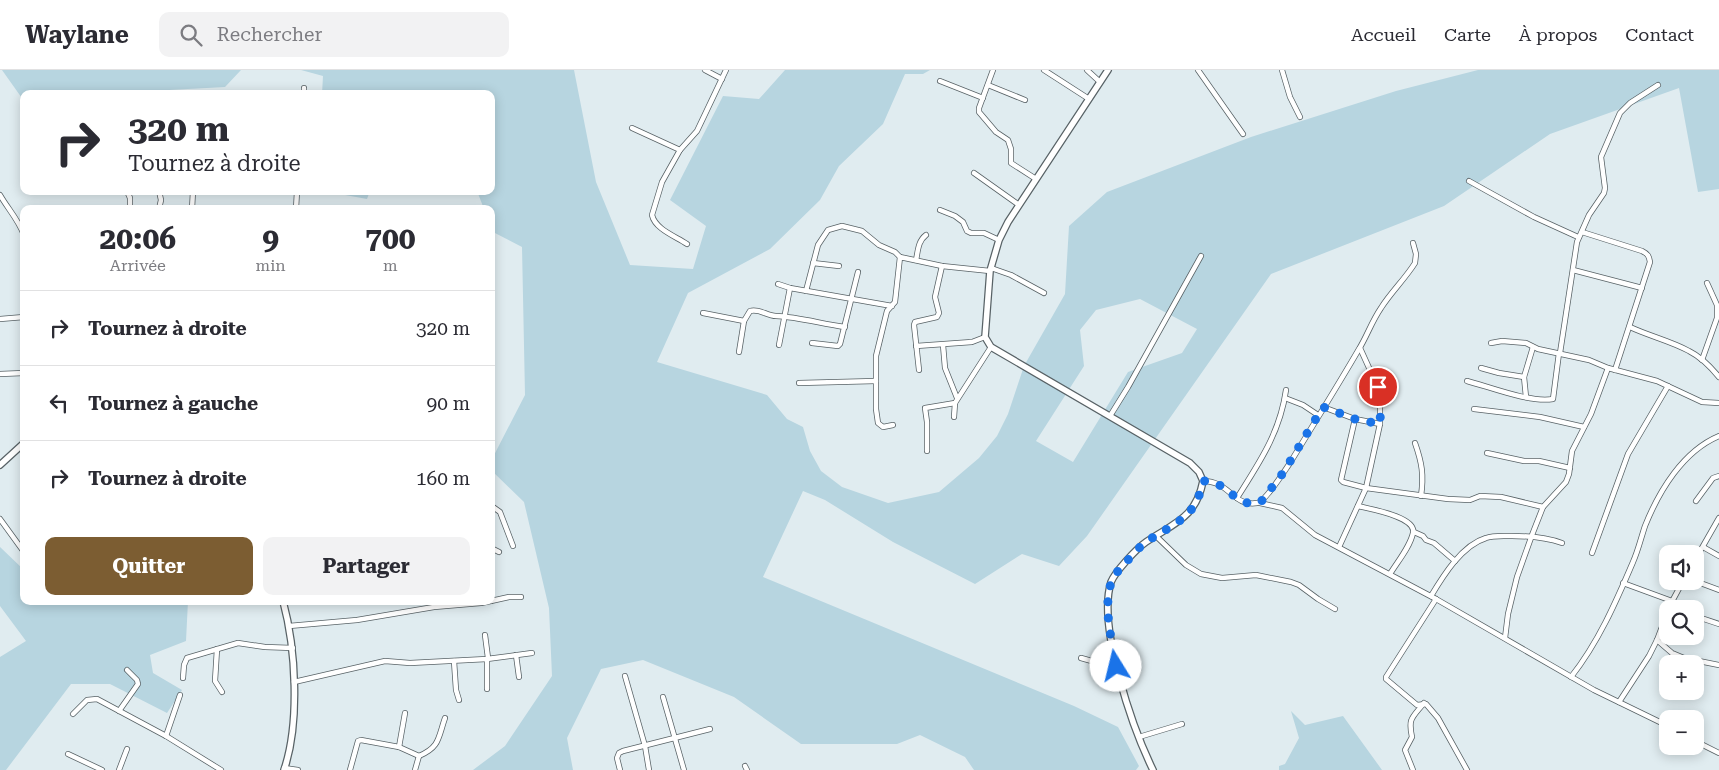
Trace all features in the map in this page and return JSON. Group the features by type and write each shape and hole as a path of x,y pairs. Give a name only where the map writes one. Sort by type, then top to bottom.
{"street":[{"path":"705,70 722,79"},
{"path":"687,244 657,225 652,215 662,182 680,150 697,131 726,70"},
{"path":"993,70 979,112 996,132 1008,140 1011,149 1011,163 1036,179"},
{"path":"1044,70 1088,99"},
{"path":"1087,70 1100,82"},
{"path":"1108,70 1008,222 999,240 991,270 985,338 991,347 1190,463 1199,472 1203,481 1199,496 1189,513 1157,537 1145,542 1124,565 1112,582 1108,600 1109,624 1116,666 1128,712 1153,770"},
{"path":"1198,70 1243,134"},
{"path":"1282,70 1290,98 1300,117"},
{"path":"940,81 983,98"},
{"path":"988,85 1025,100"},
{"path":"1467,381 1526,396 1553,399 1578,237 1604,192 1605,184 1601,157 1620,113 1630,103 1658,85"},
{"path":"632,128 680,150"},
{"path":"974,174 1019,205"},
{"path":"1469,182 1534,217 1578,237"},
{"path":"0,196 16,217 20,226"},
{"path":"940,210 963,222 971,233 984,233 999,240"},
{"path":"806,291 818,245 824,234 828,230 842,226 862,231 879,245 895,252 900,257 942,266 991,270 1011,275 1044,293"},
{"path":"1582,232 1647,253 1650,262 1615,370"},
{"path":"916,260 921,238 926,235"},
{"path":"1260,503 1283,473 1360,348 1380,310 1415,263 1416,254 1413,243"},
{"path":"1110,416 1202,256"},
{"path":"893,425 883,427 878,423 876,409 876,356 887,311 895,302 900,257"},
{"path":"814,263 839,266"},
{"path":"919,370 915,322 937,317 939,313 935,297 942,266"},
{"path":"1573,270 1642,288"},
{"path":"812,343 838,346 841,342 858,272"},
{"path":"1702,360 1717,318 1717,305 1707,283"},
{"path":"778,284 852,300 892,306"},
{"path":"779,345 790,288"},
{"path":"739,352 744,321 750,311 754,309 774,316 785,315 846,327"},
{"path":"703,313 744,321"},
{"path":"0,318 20,317"},
{"path":"1630,327 1688,350 1702,360 1719,377"},
{"path":"916,346 972,342 985,338"},
{"path":"1491,343 1502,341 1526,343 1533,347 1589,360 1608,368 1668,386 1702,402 1719,403"},
{"path":"943,345 945,368 956,400 954,417"},
{"path":"927,451 927,422 924,408 956,400 991,347"},
{"path":"1526,396 1524,377 1533,347"},
{"path":"1339,547 1366,488 1380,424 1380,392 1360,348"},
{"path":"1481,368 1524,377"},
{"path":"1505,638 1505,625 1510,605 1543,507 1566,482 1572,451 1594,408 1608,368"},
{"path":"0,374 20,373"},
{"path":"799,383 876,381"},
{"path":"1592,553 1628,454 1668,386"},
{"path":"1237,498 1265,454 1279,418 1286,390"},
{"path":"1285,398 1303,405 1318,415"},
{"path":"1323,407 1355,419 1380,424"},
{"path":"1474,409 1540,417 1584,427"},
{"path":"1355,419 1341,480 1343,482 1366,488 1461,500 1470,500 1480,496 1501,497 1543,507"},
{"path":"1571,676 1584,660 1603,627 1634,560 1649,518 1669,478 1692,454 1719,436"},
{"path":"1415,443 1422,464 1421,496"},
{"path":"0,465 20,447"},
{"path":"1487,453 1524,462 1539,461 1570,468"},
{"path":"1696,501 1713,478 1719,476"},
{"path":"1203,481 1211,481 1222,485 1245,503 1260,503 1282,508 1315,535 1434,597 1571,676 1659,722"},
{"path":"1358,506 1389,515 1413,526 1414,532 1390,574"},
{"path":"495,508 500,512 513,546"},
{"path":"1703,545 1719,518"},
{"path":"0,520 20,547"},
{"path":"1414,532 1434,543 1455,561"},
{"path":"1424,703 1417,705 1386,681 1386,677 1434,597 1443,574 1473,543 1486,538 1532,536 1546,537 1562,543"},
{"path":"1157,537 1186,565 1201,574 1222,578 1256,575 1290,582 1299,585 1335,609"},
{"path":"1704,548 1719,556"},
{"path":"495,550 499,552"},
{"path":"1623,584 1669,600"},
{"path":"1704,584 1719,590"},
{"path":"495,600 521,597"},
{"path":"284,605 293,648 294,682 291,740 284,769 298,770"},
{"path":"289,626 357,620 434,607 466,605"},
{"path":"1704,619 1719,624"},
{"path":"486,635 487,689"},
{"path":"1619,702 1649,656 1659,635"},
{"path":"1657,640 1672,653 1684,658 1719,664"},
{"path":"183,678 184,665 187,658 238,643 265,647 293,648"},
{"path":"217,649 215,681 222,692"},
{"path":"294,682 385,661 410,663 454,661 532,653"},
{"path":"516,655 519,677"},
{"path":"1081,658 1116,666"},
{"path":"454,661 456,690 459,700"},
{"path":"119,711 138,684 137,680 127,670"},
{"path":"625,676 645,746 649,770"},
{"path":"166,736 180,695"},
{"path":"664,697 684,770"},
{"path":"73,714 87,700 97,699 166,736 221,770"},
{"path":"1413,770 1405,750 1412,737 1410,724 1412,719 1424,703"},
{"path":"1424,703 1438,718 1466,770"},
{"path":"399,747 405,713"},
{"path":"350,770 358,741 365,740 399,747 419,756 430,752 435,746 445,718"},
{"path":"1139,737 1182,724"},
{"path":"620,770 617,758 619,753 710,729"},
{"path":"1704,745 1719,753"},
{"path":"119,770 127,750"},
{"path":"68,754 102,770"},
{"path":"414,770 419,756"}],"shaded area":[{"path":"2,70 241,70 225,87 169,90 20,90 20,95"},
{"path":"301,70 574,70 596,182 630,265 693,269 706,226 670,200 723,96 759,99 785,70 930,70 923,74 905,74 883,124 839,166 820,200 770,249 688,293 657,362 767,395 787,419 803,427 810,451 821,471 842,487 888,503 939,492 979,458 997,436 1008,414 1024,366 1065,294 1069,226 1107,192 1251,137 1396,91 1478,70 1719,70 1719,189 1698,192 1679,88 1550,134 1444,206 1271,274 1087,536 1059,566 1022,554 975,584 893,542 825,500 803,491 763,577 1074,706 1118,727 1139,766 1136,770 974,770 965,757 920,735 897,744 801,744 734,697 643,660 601,669 567,738 573,770 473,770 505,746 552,676 549,608 524,502 495,474 495,453 525,395 522,247 495,233 495,205 482,205 479,195 495,195 495,90 322,90 323,76","holes":["1140,299 1197,329 1182,353 1128,372 1073,462 1036,441 1084,366 1080,330 1096,310"]},
{"path":"345,195 368,195 367,199"},
{"path":"0,547 20,566 20,605 188,605 186,641 150,655 153,673 182,690 167,713 110,684 71,684 6,770 0,770 0,657 26,641 0,606"},
{"path":"1291,711 1305,725 1343,716 1382,770 1279,770 1279,766 1285,764 1299,738"}],"route":[{"path":"1116,666 1109,624 1108,600 1112,582 1117,573 1145,542 1157,537 1189,513 1196,502 1203,481 1216,482 1222,485 1240,502 1260,503 1283,473 1323,407 1355,419 1380,424 1381,398 1378,387"}]}
